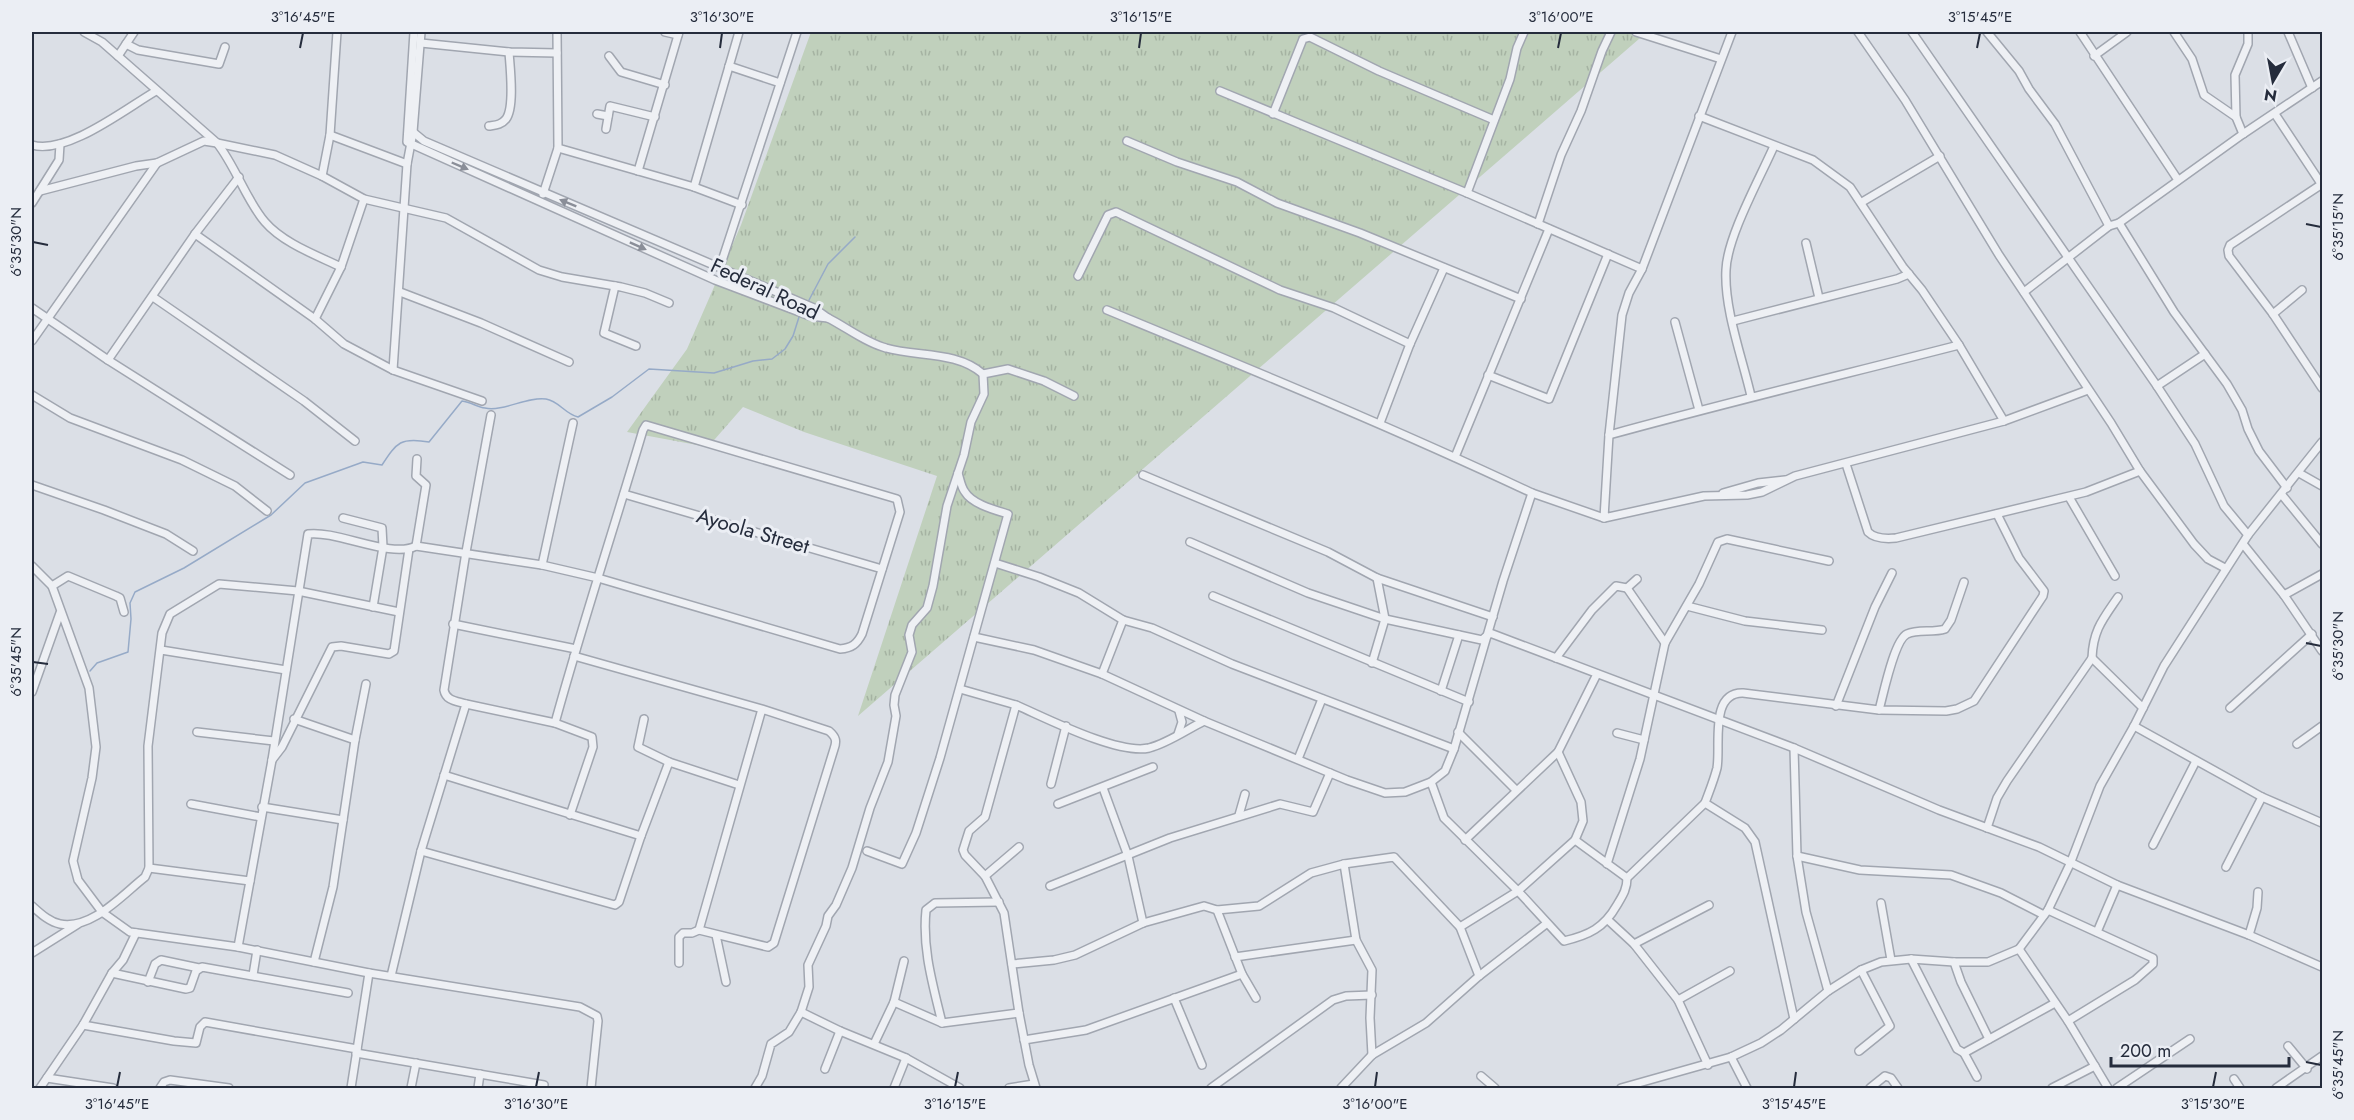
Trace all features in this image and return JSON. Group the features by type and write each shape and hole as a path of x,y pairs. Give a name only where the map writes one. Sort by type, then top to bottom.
{"street":[{"path":"84,32 102,42 217,143 230,159 265,222 293,243 341,267"},
{"path":"118,56 134,32"},
{"path":"322,176 330,135 337,32"},
{"path":"410,144 406,137 414,32"},
{"path":"393,370 407,164 413,132 421,32"},
{"path":"540,202 558,148 557,32"},
{"path":"638,171 665,85 678,33 665,32"},
{"path":"694,187 739,32"},
{"path":"720,267 797,32"},
{"path":"1467,193 1510,80 1517,48 1524,32"},
{"path":"1538,224 1561,155 1581,111 1611,32"},
{"path":"1636,32 1721,59"},
{"path":"1604,518 1609,435 1622,315 1642,269 1732,32"},
{"path":"1858,32 1905,100 2024,292 2140,471 2194,544 2208,559 2225,568"},
{"path":"1912,32 2157,386 2194,444 2224,506 2248,535"},
{"path":"1987,32 2019,71 2029,89 2055,124 2109,226"},
{"path":"2080,32 2178,180"},
{"path":"2094,56 2127,32"},
{"path":"2175,32 2192,59 2204,95 2236,117"},
{"path":"2243,134 2236,117 2235,75 2248,44 2248,32"},
{"path":"2288,32 2312,88"},
{"path":"1273,114 1303,39 1310,37 1379,71 1494,120"},
{"path":"421,43 509,52 557,53"},
{"path":"126,44 138,50 219,64 225,47"},
{"path":"489,126 499,125 508,116 511,105 509,52"},
{"path":"609,56 621,72 665,85"},
{"path":"729,66 780,83"},
{"path":"2024,292 2109,226 2119,223 2243,134 2322,81"},
{"path":"32,144 60,144 86,133 156,91"},
{"path":"1220,91 1467,193 1642,269"},
{"path":"606,129 610,106 655,117"},
{"path":"597,114 608,116"},
{"path":"2274,114 2322,184 2230,245 2229,256 2273,314 2322,388"},
{"path":"1699,116 1823,166 1850,187 1959,345 2004,421"},
{"name":"Federal Road","path":"413,132 424,141 796,300 814,308 828,318"},
{"path":"330,135 407,164"},
{"path":"40,191 136,166 157,163 204,141 217,143 275,155 322,176 364,199 447,218 539,270 562,277 645,293 669,303"},
{"path":"1127,141 1177,162 1237,182 1277,203 1360,232 1521,299"},
{"path":"32,203 59,160 60,144"},
{"name":"Federal Road","path":"410,144 715,280 810,316 828,318"},
{"path":"1751,396 1726,287 1726,267 1733,238 1774,146"},
{"path":"558,148 694,187 741,205"},
{"path":"1862,202 1940,156"},
{"path":"32,341 157,163"},
{"path":"108,360 195,234 239,177"},
{"path":"315,319 341,267 364,199"},
{"path":"1078,276 1108,215 1116,212 1280,290 1334,308 1410,344"},
{"path":"2119,223 2174,312 2227,384 2242,410 2259,452 2287,488"},
{"path":"1455,457 1549,229"},
{"path":"195,234 315,319 344,344 393,370 483,401"},
{"path":"1806,243 1819,298"},
{"path":"1488,375 1549,399 1608,254"},
{"path":"1380,423 1410,344 1444,268"},
{"path":"1733,321 1909,274"},
{"path":"615,286 604,333 636,346"},
{"path":"2273,314 2302,290"},
{"path":"400,292 481,323 569,362"},
{"path":"153,297 304,401 355,441"},
{"path":"32,308 108,360 290,475"},
{"path":"1107,310 1298,392 1380,423 1532,493 1604,518 1719,495 1747,495 1775,487 1787,479 2004,421 2088,390"},
{"path":"755,1089 762,1076 771,1044 789,1032 801,1012 809,987 808,964 826,926 828,916 836,905 852,868 870,807 888,762 896,716 895,695 912,652 909,635 912,625 927,608 933,586 946,506 958,473 971,422 984,394 983,374 974,366 958,360 882,347 828,318"},
{"path":"1675,322 1699,410"},
{"path":"1609,435 1751,396 1959,345"},
{"path":"2157,386 2205,354"},
{"path":"983,374 1008,369 1044,381 1074,396"},
{"path":"32,395 70,418 182,460 235,486 267,511"},
{"path":"491,415 453,624 445,696 466,704 555,723 589,735 594,740 570,815"},
{"path":"542,565 573,423"},
{"path":"238,947 272,760 298,591 310,533 383,547 466,552 542,565 598,578 840,649 849,648 857,643 862,634 900,512 897,499 650,425 644,427 624,494 598,578 575,652 555,723"},
{"path":"1621,1089 1708,1065 1731,1057 1770,1038 1828,991 1861,970 1892,960 1988,962 2019,949 2046,913 2070,864 2100,786 2164,666 2248,535 2300,473 2322,442"},
{"path":"272,760 282,747 332,647 341,646 392,654 426,485 416,476 417,459"},
{"path":"1846,464 1868,532 1873,536 1896,538 2069,497 2140,471"},
{"path":"867,851 902,864 916,833 960,689 1008,514 993,510 970,498 965,493 958,473"},
{"path":"2300,473 2322,486"},
{"path":"1143,475 1328,552 1377,578 1493,617"},
{"path":"32,485 166,534 193,551"},
{"path":"974,637 1034,650 1102,674 1179,711 1330,773 1385,793 1405,792 1431,782 1445,771 1454,749 1532,493"},
{"name":"Ayoola Street","path":"624,494 882,569"},
{"path":"2282,495 2322,544"},
{"path":"2069,497 2115,576"},
{"path":"1431,782 1444,818 1518,891 1564,941 1593,931 1608,921 1627,887 1627,878 1705,803 1717,767 1719,718 1725,699 1735,693 1879,710 1946,711 1957,709 1974,701 2043,596 2044,591 2019,558 1997,514"},
{"path":"343,518 382,528 383,547 373,607"},
{"path":"1607,864 1640,759 1665,644 1699,584 1718,542 1721,539 1727,539 1829,561"},
{"path":"1190,542 1308,593 1384,620 1443,630 1482,640 1490,633"},
{"path":"2243,544 2317,637 2322,651"},
{"path":"995,563 1079,593 1123,620 1152,628 1232,664 1454,749"},
{"path":"32,566 52,586 89,688 96,747 92,778 73,861 78,880 102,912 124,930 136,933 257,950 369,973 580,1007 597,1016 599,1025 591,1089"},
{"path":"1836,706 1875,607 1892,573"},
{"path":"2284,596 2322,574"},
{"path":"52,586 68,576 120,598 124,612"},
{"path":"1372,663 1384,620 1377,578"},
{"path":"1628,588 1637,579"},
{"path":"1879,710 1889,670 1901,639 1908,634 1945,629 1951,620 1964,582"},
{"path":"32,953 80,922 102,912 145,877 149,868 148,746 162,633 170,615 219,584 298,591 399,612"},
{"path":"1556,658 1592,610 1616,586 1628,588 1665,644"},
{"path":"1213,596 1468,702"},
{"path":"1987,828 1996,798 2092,658 2092,644 2097,628 2118,597"},
{"path":"1687,606 1744,621 1822,630"},
{"path":"32,692 60,613"},
{"path":"1102,674 1123,620"},
{"path":"453,624 575,652 762,709 829,731 835,736 836,742 774,944 768,947 699,930 682,933 679,963"},
{"path":"1490,633 1794,748 1987,828 2039,847 2117,885 2249,935 2322,967"},
{"path":"1441,691 1459,635"},
{"path":"2230,708 2317,637"},
{"path":"161,650 286,670"},
{"path":"2092,658 2143,708"},
{"path":"1465,840 1558,752 1598,674"},
{"path":"314,962 333,887 355,740 366,684"},
{"path":"960,689 1016,705 1104,742 1125,747 1147,748 1204,721"},
{"path":"1298,759 1322,699"},
{"path":"390,976 421,851 466,704"},
{"path":"1009,1089 1035,1086 1019,1013 1006,922 999,902 985,876 963,850 969,831 985,817 1016,705"},
{"path":"699,930 762,709"},
{"path":"1178,735 1182,722 1179,711"},
{"path":"294,719 355,740"},
{"path":"644,719 638,747 669,762 739,785"},
{"path":"1051,784 1066,726"},
{"path":"2134,726 2262,797 2322,823"},
{"path":"2296,744 2322,726"},
{"path":"197,732 274,741"},
{"path":"1458,732 1516,790"},
{"path":"1617,734 1622,733 1644,740"},
{"path":"1794,748 1797,856 1806,912 1828,991"},
{"path":"1460,927 1518,891 1575,840 1583,821 1581,802 1558,752"},
{"path":"2153,845 2196,761"},
{"path":"421,851 615,905 619,902 669,762"},
{"path":"1058,804 1153,767"},
{"path":"1050,886 1170,838 1280,804 1313,812 1330,773"},
{"path":"444,775 641,836"},
{"path":"1103,788 1128,856 1143,923"},
{"path":"1239,816 1245,794"},
{"path":"2226,867 2262,797"},
{"path":"1705,803 1745,828 1755,842 1794,1019"},
{"path":"191,804 261,817"},
{"path":"262,807 343,820"},
{"path":"1575,840 1627,878"},
{"path":"985,876 1019,847"},
{"path":"1797,856 1860,870 1951,875 2097,932 2153,958 2153,964 2135,980 2068,1021"},
{"path":"1012,964 1054,960 1075,955 1143,923 1204,906 1217,910 1259,906 1311,873 1344,864 1394,857 1460,927 1479,976"},
{"path":"1344,864 1356,940 1372,970 1370,1018 1372,1055"},
{"path":"149,868 249,881"},
{"path":"2097,932 2117,885"},
{"path":"2249,935 2257,908 2258,892"},
{"path":"942,1023 925,950 926,910 935,903 999,902"},
{"path":"1881,903 1892,960"},
{"path":"1634,944 1709,905"},
{"path":"32,906 45,917 60,924 80,922"},
{"path":"1217,910 1234,957 1256,998"},
{"path":"1608,921 1634,944 1678,1000 1708,1065"},
{"path":"1345,1088 1372,1055 1426,1023 1479,976 1546,924"},
{"path":"40,1089 83,1024 112,973 123,960 136,933"},
{"path":"716,935 726,981"},
{"path":"1234,957 1356,940"},
{"path":"2019,949 2068,1021 2108,1089"},
{"path":"253,975 257,950"},
{"path":"1911,959 1957,1049 1964,1053 1977,1077"},
{"path":"148,982 155,964 161,960 348,993"},
{"path":"874,1044 894,1002 903,961"},
{"path":"1954,962 1961,982 1989,1039"},
{"path":"112,973 186,989 190,988 199,968"},
{"path":"1858,1051 1890,1026 1861,970"},
{"path":"1678,1000 1730,971"},
{"path":"351,1089 369,973"},
{"path":"1024,1040 1086,1030 1242,974"},
{"path":"1211,1088 1333,1000 1372,995"},
{"path":"1174,999 1202,1065"},
{"path":"894,1002 942,1023 1019,1013"},
{"path":"1964,1053 2055,1003"},
{"path":"801,1012 906,1058 960,1089"},
{"path":"83,1024 196,1043 200,1027 206,1022 532,1086 544,1085"},
{"path":"825,1069 840,1031"},
{"path":"2117,1089 2190,1039"},
{"path":"2288,1046 2307,1069"},
{"path":"2276,1089 2307,1069 2322,1056"},
{"path":"1731,1057 1747,1089"},
{"path":"894,1089 906,1058"},
{"path":"411,1089 416,1063"},
{"path":"2052,1089 2095,1066"},
{"path":"478,1089 480,1074"},
{"path":"1481,1076 1495,1089"},
{"path":"1870,1089 1886,1076 1891,1078 1898,1089"},
{"path":"47,1078 113,1089"},
{"path":"2234,1079 2240,1089"},
{"path":"160,1089 164,1082 170,1080 229,1089"}],"green space":[{"path":"811,32 1647,32 858,716 937,476 804,432 743,407 708,447 627,432 687,349 741,225"}],"waterway":[{"path":"808,302 828,264 855,237"},
{"path":"90,671 97,663 128,652 130,603 135,592 184,568 271,515 305,483 363,462 382,465 396,446 406,441 429,442 462,401 492,409 546,399 578,417 612,397 649,369 714,373 753,361 772,359 785,349 793,336 799,317"}]}
